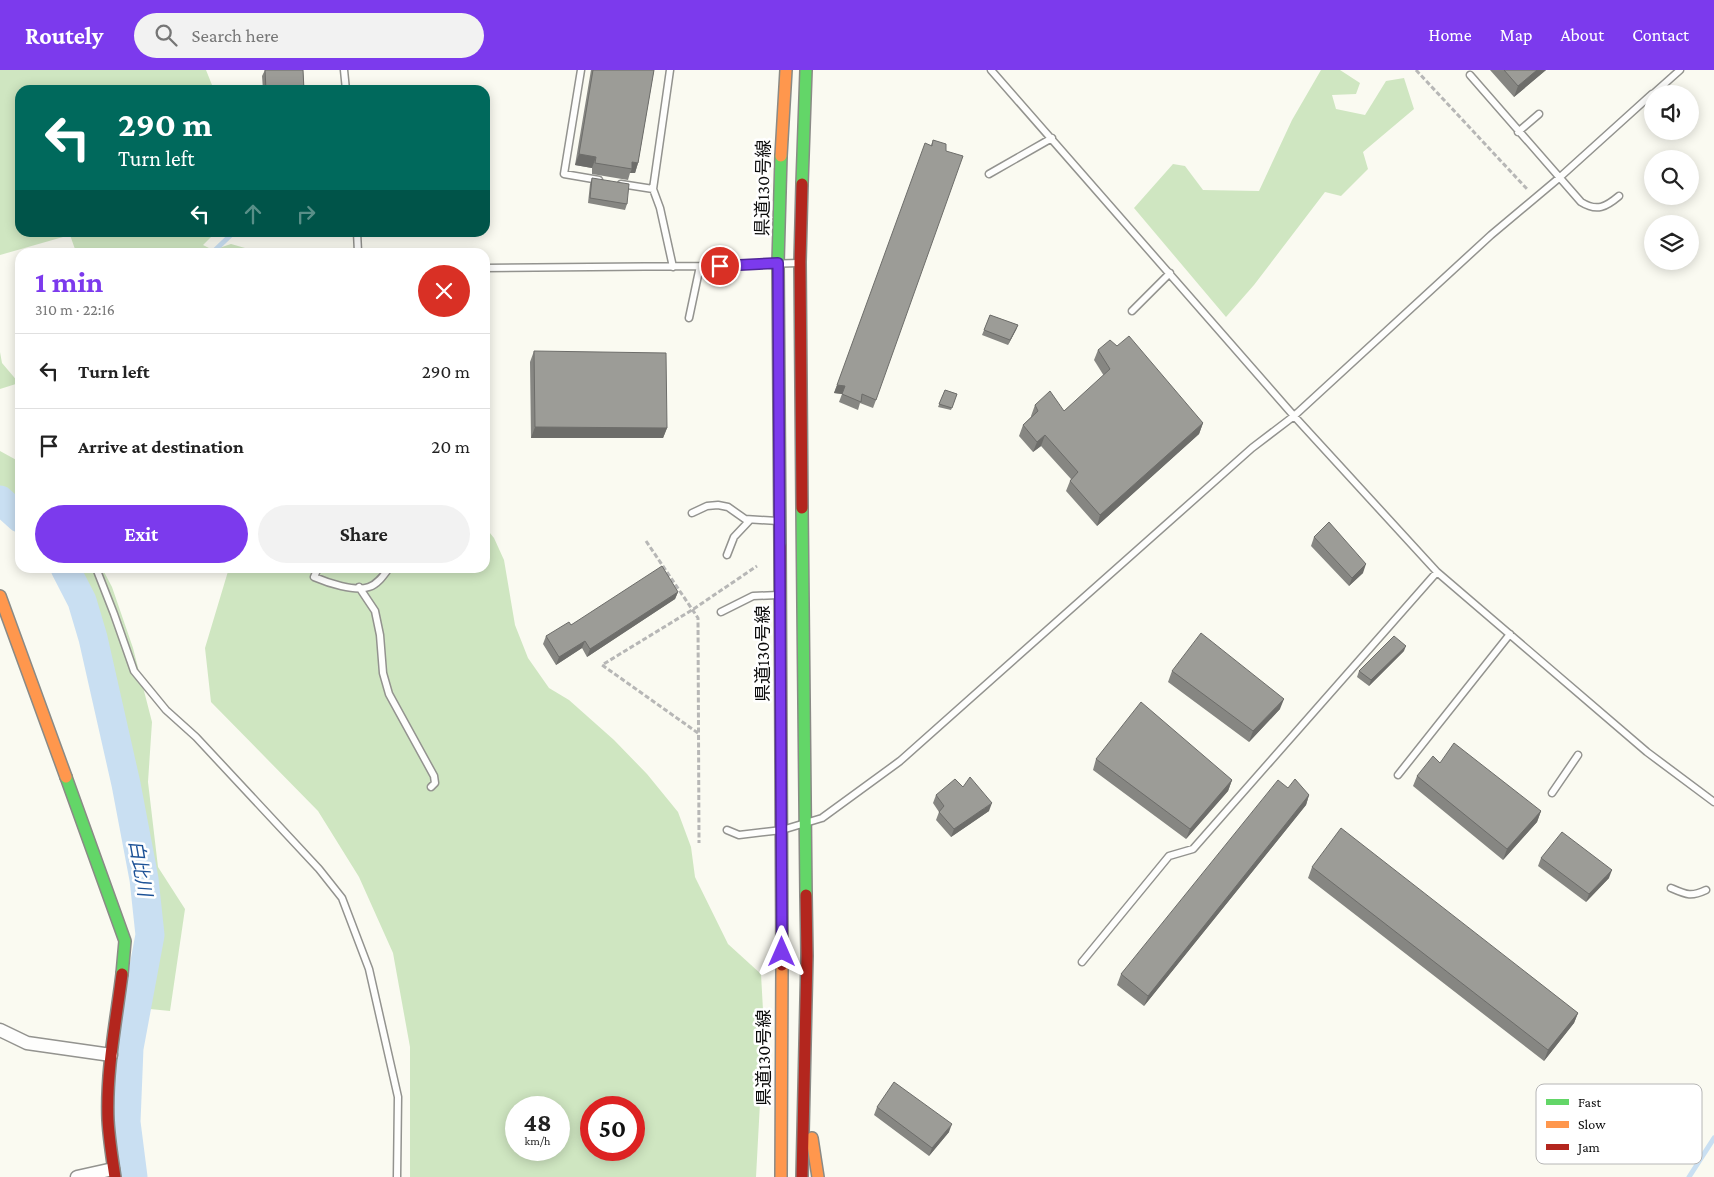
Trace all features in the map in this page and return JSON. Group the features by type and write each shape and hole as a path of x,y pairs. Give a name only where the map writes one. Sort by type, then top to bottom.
{"main road":[{"name":"県道130号線","path":"781,1177 782,830 778,263 781,140 786,70"},
{"path":"802,1177 807,956 800,262 806,70"},
{"path":"0,596 125,941 123,976 111,1055 108,1134 114,1173"},
{"path":"771,1177 774,1107 781,1058"},
{"path":"804,1070 818,1177"}],"street":[{"path":"0,1030 27,1043 111,1055"},
{"path":"77,1177 114,1173"}],"lane":[{"path":"344,70 346,85"},
{"path":"581,70 564,174 608,182"},
{"path":"670,70 653,189 660,208 673,267"},
{"path":"991,70 1294,416 1436,572 1647,752 1714,802"},
{"path":"1663,85 1680,70"},
{"path":"1470,75 1581,202 1590,208 1601,207 1611,203 1620,196"},
{"path":"727,830 739,835 782,830 822,818 900,761 1252,448 1294,416 1491,235 1559,178 1644,102"},
{"path":"1518,132 1539,114"},
{"path":"989,174 1052,138"},
{"path":"617,183 653,189"},
{"path":"490,268 673,267 800,262"},
{"path":"689,318 700,266"},
{"path":"1132,311 1170,273"},
{"path":"692,514 707,506 718,505 728,507 745,519 780,521"},
{"path":"727,555 734,537 750,520"},
{"path":"1082,962 1169,856 1193,849 1436,572"},
{"path":"98,573 134,671 166,710 196,737 319,869 342,898 369,969 398,1097 397,1177"},
{"path":"316,573 314,577 325,582 353,588 369,587 380,580 385,573"},
{"path":"359,587 375,612 380,635 383,672 389,694 434,776 435,783 431,787"},
{"path":"721,612 753,596 780,595"},
{"path":"1398,775 1510,634"},
{"path":"1552,794 1578,755"},
{"path":"1671,888 1686,895 1695,895 1706,890"}],"path":[{"path":"1416,70 1527,189"},
{"path":"646,541 698,618 699,843"},
{"path":"698,733 602,665 692,610 758,566"}],"green space":[{"path":"0,70 206,70 212,85 15,85 15,237 63,237 24,248 15,248 15,251 0,255"},
{"path":"1321,70 1340,70 1360,83 1356,94 1332,95 1336,109 1365,115 1386,81 1404,78 1414,109 1363,152 1368,169 1341,196 1325,192 1254,285 1226,317 1134,208 1173,164 1185,166 1203,190 1259,191 1292,120"},
{"path":"71,237 211,237 203,245 209,248 75,248"},
{"path":"231,244 245,248 219,248"},
{"path":"0,352 2,363 15,378 15,384 0,389"},
{"path":"0,451 15,459 15,507 0,497"},
{"path":"490,533 504,560 515,625 528,658 549,688 569,700 614,740 647,774 678,812 691,847 695,877 728,944 761,974 764,1028 756,1177 410,1177 410,1047 393,953 359,877 318,811 211,702 205,648 228,573 490,573"},
{"path":"83,573 105,573 112,587 133,648 152,722 148,782 158,867 185,909 170,1011 150,1009 156,889 137,773"}],"building":[{"path":"265,70 303,70 304,85 266,85"},
{"path":"593,70 654,70 638,163 632,162 632,169 595,163 596,157 579,154"},
{"path":"1504,70 1537,70 1518,86"},
{"path":"933,140 946,144 946,151 963,156 876,400 862,394 861,402 842,394 845,386 837,385 925,143 932,146"},
{"path":"592,178 629,184 627,204 590,198"},
{"path":"990,315 1018,325 1010,340 984,330"},
{"path":"1129,336 1203,423 1100,515 1070,481 1078,472 1045,435 1037,442 1023,425 1038,411 1035,405 1050,391 1064,411 1110,369 1098,350 1110,340 1117,346"},
{"path":"534,351 666,353 667,428 535,427"},
{"path":"945,390 957,394 952,408 939,404"},
{"path":"1329,522 1366,564 1352,578 1314,537"},
{"path":"662,566 678,592 590,649 585,641 559,657 546,636 569,622 571,625"},
{"path":"1201,633 1284,699 1253,731 1172,671"},
{"path":"1394,636 1406,646 1371,680 1359,671"},
{"path":"1141,702 1232,780 1190,829 1096,759"},
{"path":"1454,743 1541,811 1507,849 1417,776 1433,756 1440,763"},
{"path":"970,777 992,803 954,829 939,812 944,806 936,795 955,779 963,787"},
{"path":"1295,779 1309,795 1148,996 1121,974 1278,780 1288,788"},
{"path":"1341,828 1578,1013 1548,1050 1312,867"},
{"path":"1562,832 1612,870 1589,894 1541,858"},
{"path":"894,1082 952,1124 932,1148 877,1107"}],"waterway":[{"path":"217,248 229,237"},
{"name":"白比川","path":"0,500 15,514"},
{"name":"白比川","path":"68,573 82,601 93,638 126,784 144,879 150,935 129,1048 126,1122 133,1177"},
{"path":"1702,1157 1714,1138"},
{"path":"1689,1177 1697,1164"}],"traffic: fast":[{"path":"802,184 806,70"},
{"path":"780,546 778,263 781,156"},
{"path":"802,508 806,895"},
{"path":"66,777 125,941 122,974"}],"traffic: slow":[{"path":"781,156 786,70"},
{"path":"0,596 66,777"},
{"path":"781,1177 782,965"},
{"path":"812,1138 818,1177"}],"traffic: jam":[{"path":"802,184 800,262 802,508"},
{"path":"780,546 782,965"},
{"path":"802,1177 807,956 806,895"},
{"path":"115,1177 109,1134 108,1083 122,974"}],"route":[{"path":"720,266 778,263 782,952"}]}
